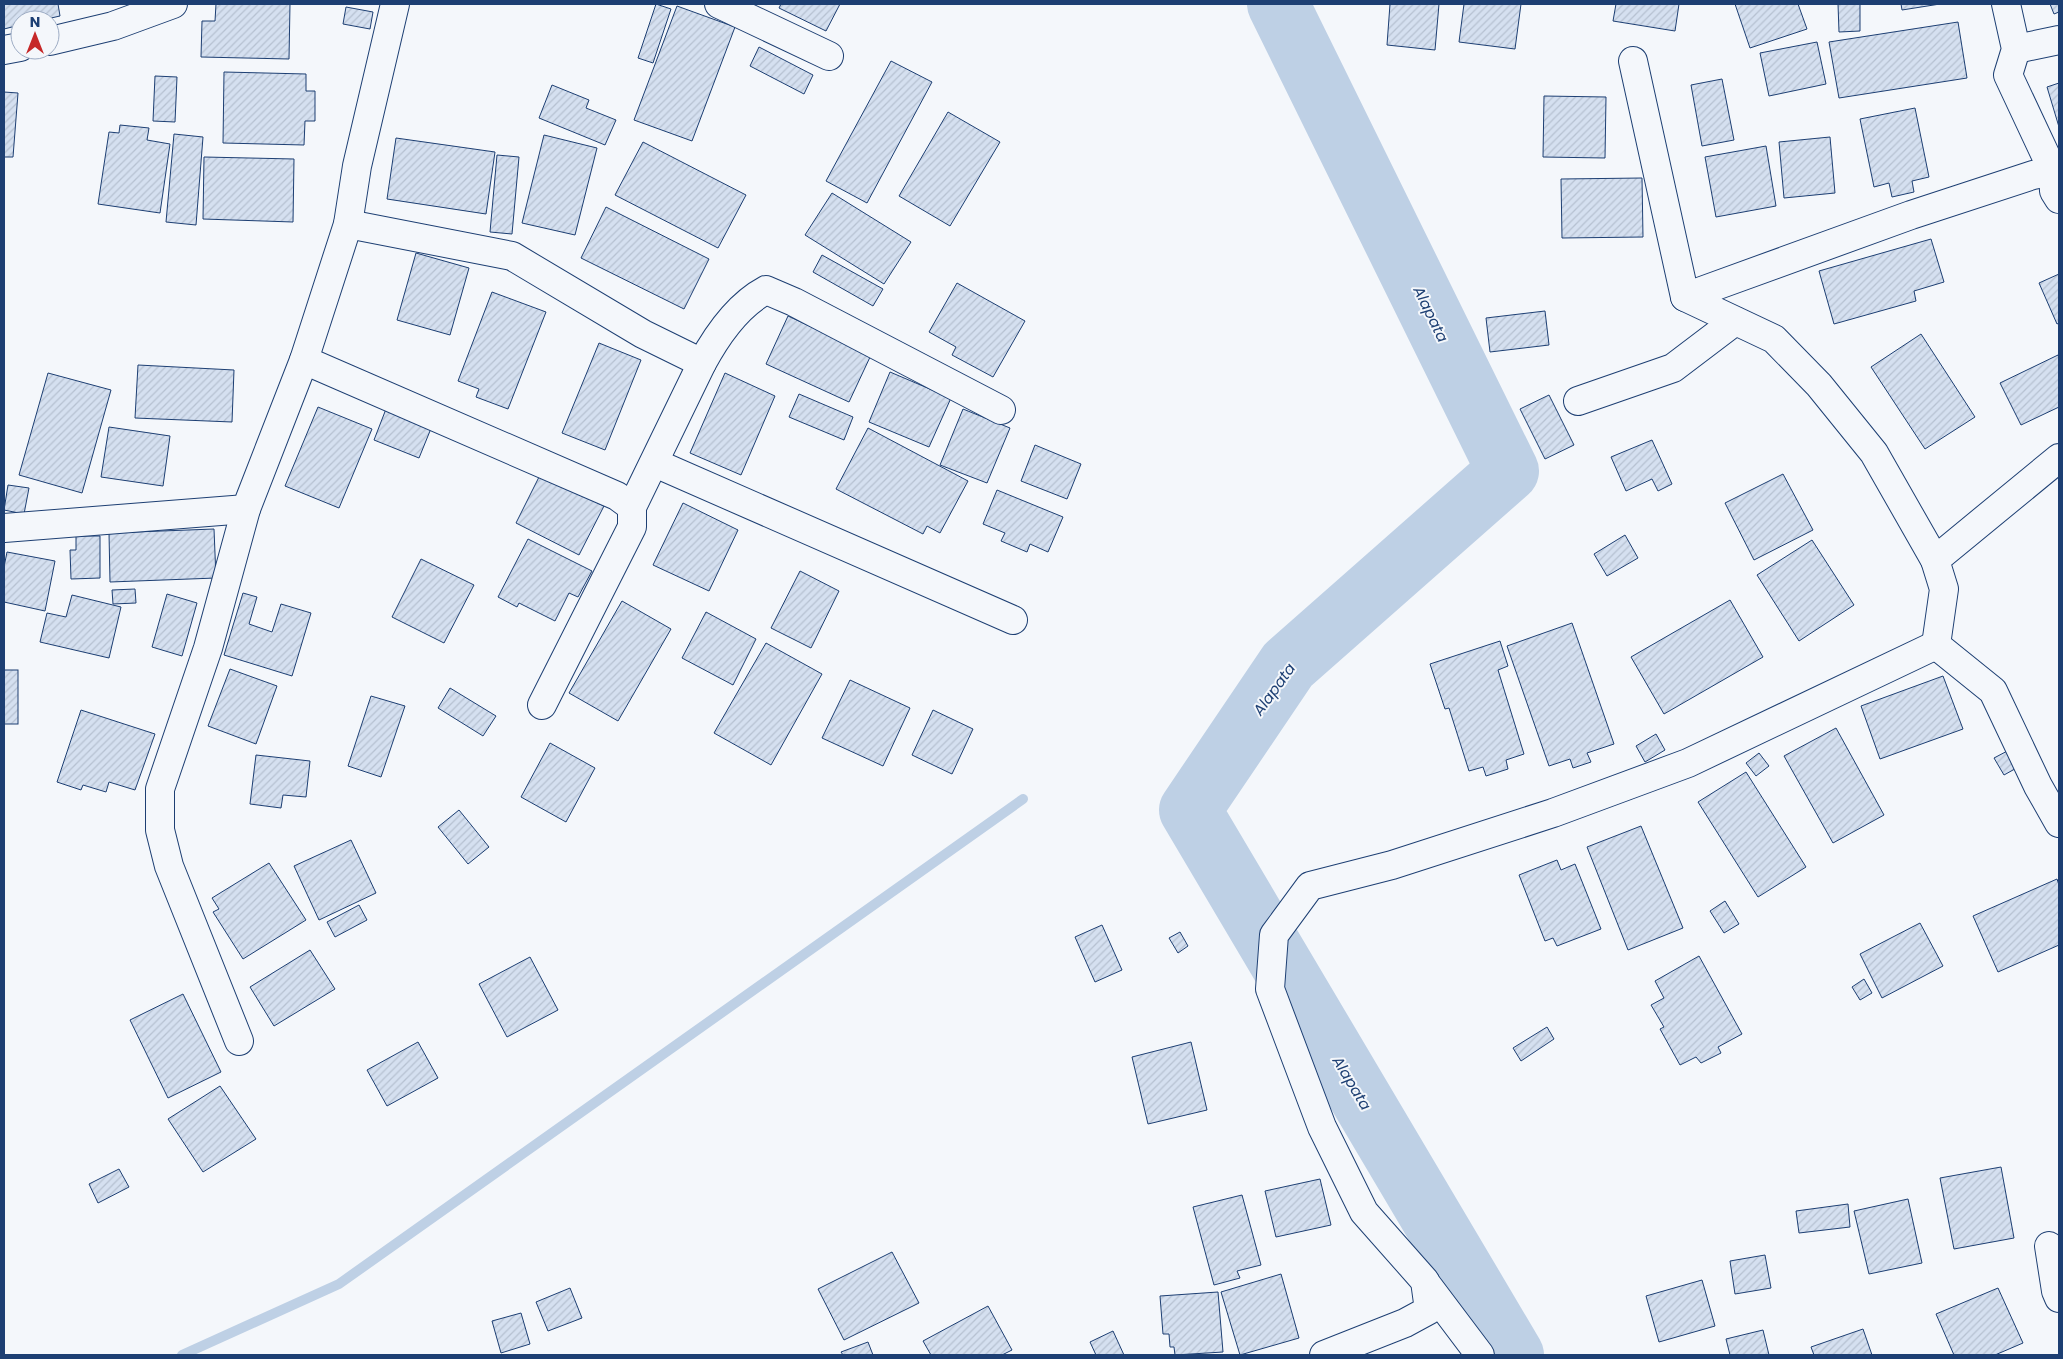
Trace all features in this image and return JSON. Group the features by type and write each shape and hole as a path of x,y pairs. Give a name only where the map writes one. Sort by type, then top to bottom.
{"street":[{"path":"60,39 113,26 173,4"},
{"path":"239,1041 169,866 160,830 160,788 208,648 246,509 304,360 348,224 357,166 395,4"},
{"path":"719,4 829,56"},
{"path":"2006,4 2016,49 2008,75 2053,172 2054,191 2059,199"},
{"path":"2016,49 2059,40"},
{"path":"1633,61 1685,297"},
{"path":"1685,297 1911,215 2033,176 2053,172"},
{"path":"348,224 512,256 643,334 702,362"},
{"path":"542,705 632,527 632,507 655,463 702,362 716,338 752,298 766,290 794,302 1001,410"},
{"path":"1685,297 1774,339 1819,385 1874,453 1935,560 1944,590 1936,645"},
{"path":"1578,401 1674,368 1736,321"},
{"path":"304,360 617,496 632,507"},
{"path":"1935,560 2059,458"},
{"path":"655,463 1013,620"},
{"path":"4,528 246,509"},
{"path":"1936,645 1993,691 2038,786 2059,823"},
{"path":"1480,1355 1425,1281 1364,1212 1322,1127 1270,989 1274,935 1310,886 1392,865 1553,813 1688,763 1936,645"},
{"path":"2049,1246 2056,1291 2059,1298"},
{"path":"1324,1355 1405,1323 1429,1310 1425,1281"}],"building":[{"path":"4,4 58,4 59,10 10,10 10,28 4,29"},
{"path":"216,4 290,4 289,59 201,57 202,21 215,21"},
{"path":"656,4 671,9 653,63 638,58"},
{"path":"781,4 840,4 826,31 779,8"},
{"path":"1390,4 1439,4 1435,50 1387,45"},
{"path":"1464,4 1521,4 1515,49 1459,42"},
{"path":"1616,4 1679,4 1675,31 1613,21"},
{"path":"1735,4 1798,4 1807,29 1750,48"},
{"path":"1838,4 1860,4 1860,31 1839,32"},
{"path":"1901,4 1940,4 1902,10"},
{"path":"2050,4 2059,4 2059,12 2054,14"},
{"path":"677,6 735,27 692,141 634,120"},
{"path":"346,7 373,12 370,29 343,24"},
{"path":"1958,22 1967,78 1839,98 1829,42"},
{"path":"1817,42 1826,84 1769,96 1760,53"},
{"path":"759,47 813,75 804,94 750,66"},
{"path":"891,61 932,82 867,203 826,181"},
{"path":"224,72 306,74 306,91 315,91 315,121 305,121 304,145 223,143"},
{"path":"155,76 177,77 175,122 153,121"},
{"path":"1722,79 1734,140 1702,146 1691,85"},
{"path":"2059,83 2059,127 2047,87"},
{"path":"552,85 589,100 586,108 616,120 605,145 539,118"},
{"path":"4,92 18,93 13,157 4,157"},
{"path":"1544,96 1606,97 1605,158 1543,157"},
{"path":"1915,108 1929,177 1912,181 1914,192 1892,197 1889,183 1874,187 1860,119"},
{"path":"948,112 1000,142 950,226 899,196"},
{"path":"120,125 149,128 147,140 170,144 160,213 98,204 109,132 119,133"},
{"path":"174,134 203,137 196,225 166,222"},
{"path":"544,135 597,148 575,235 522,223"},
{"path":"1830,137 1835,193 1784,198 1779,142"},
{"path":"396,138 495,152 486,214 387,199"},
{"path":"643,142 746,195 718,248 615,195"},
{"path":"1766,146 1776,206 1716,217 1705,157"},
{"path":"497,155 519,157 512,234 490,232"},
{"path":"204,157 294,159 293,222 203,219"},
{"path":"1642,178 1643,237 1562,238 1561,179"},
{"path":"832,193 911,242 884,284 805,235"},
{"path":"606,207 709,259 684,309 581,258"},
{"path":"1931,239 1944,282 1914,291 1916,301 1834,324 1819,271"},
{"path":"416,253 469,268 450,335 397,320"},
{"path":"822,255 883,289 873,306 813,272"},
{"path":"2059,274 2059,323 2057,324 2039,283"},
{"path":"957,283 1025,321 993,377 952,355 956,347 929,332"},
{"path":"492,292 546,312 508,409 476,397 479,389 458,381"},
{"path":"1545,311 1549,345 1490,352 1486,318"},
{"path":"788,316 871,355 849,402 766,364"},
{"path":"1921,334 1975,417 1925,449 1871,367"},
{"path":"599,343 641,360 605,450 562,433"},
{"path":"2058,355 2059,407 2021,425 2000,383"},
{"path":"138,365 234,370 232,422 135,418"},
{"path":"890,372 951,398 929,447 869,422"},
{"path":"48,373 111,390 82,493 19,475"},
{"path":"725,373 775,396 741,475 690,453"},
{"path":"799,394 853,417 844,440 789,417"},
{"path":"1549,395 1574,445 1545,459 1520,409"},
{"path":"318,407 372,429 339,508 285,486"},
{"path":"386,409 432,426 419,458 374,440"},
{"path":"963,409 1010,428 987,483 940,465"},
{"path":"109,427 170,436 163,486 101,477"},
{"path":"868,428 968,481 940,533 927,526 923,534 836,489"},
{"path":"1652,440 1672,484 1658,491 1652,479 1626,491 1611,457"},
{"path":"1035,445 1081,464 1067,499 1021,481"},
{"path":"1783,474 1813,530 1754,560 1725,503"},
{"path":"540,475 604,506 579,555 516,523"},
{"path":"8,485 29,488 24,514 4,510"},
{"path":"997,490 1063,517 1048,552 1030,544 1027,552 1001,541 1005,533 983,524"},
{"path":"683,503 738,530 709,591 653,565"},
{"path":"214,529 216,578 110,582 109,533"},
{"path":"1625,535 1638,558 1607,576 1594,554"},
{"path":"76,536 100,536 100,578 71,579 70,550 76,550"},
{"path":"528,539 592,571 578,597 569,593 555,621 519,603 517,607 498,597"},
{"path":"1812,540 1854,605 1799,641 1757,575"},
{"path":"7,552 55,561 45,611 4,602 4,567"},
{"path":"421,559 474,585 444,643 392,617"},
{"path":"800,571 839,591 811,648 771,628"},
{"path":"135,589 136,603 113,604 112,590"},
{"path":"243,593 257,597 249,624 272,632 281,604 311,613 292,676 224,655"},
{"path":"167,594 197,603 182,656 152,647"},
{"path":"72,595 121,607 109,658 40,642 47,613 66,617"},
{"path":"1730,600 1763,657 1664,714 1631,657"},
{"path":"622,601 671,629 618,721 569,693"},
{"path":"706,612 756,639 733,685 682,658"},
{"path":"1572,623 1614,744 1587,753 1591,762 1573,768 1570,759 1549,766 1507,646"},
{"path":"1500,641 1508,666 1498,670 1524,754 1506,760 1508,769 1486,776 1483,767 1469,771 1449,708 1445,709 1430,664"},
{"path":"766,643 822,674 771,765 714,733"},
{"path":"230,669 277,686 256,744 208,726"},
{"path":"4,670 18,670 18,724 4,724"},
{"path":"1943,676 1963,729 1880,759 1861,706"},
{"path":"850,680 910,708 883,766 822,738"},
{"path":"450,688 496,716 483,736 438,708"},
{"path":"371,696 405,706 381,777 348,766"},
{"path":"81,710 155,734 135,790 109,782 106,792 83,785 81,790 57,782"},
{"path":"933,710 973,729 952,774 912,755"},
{"path":"1836,728 1884,815 1833,843 1784,756"},
{"path":"1656,734 1665,750 1645,762 1636,746"},
{"path":"550,743 595,768 566,822 521,797"},
{"path":"2013,748 2022,765 2004,775 1994,758"},
{"path":"1759,753 1769,766 1756,776 1746,763"},
{"path":"256,755 310,761 306,797 283,795 281,808 250,804"},
{"path":"1746,772 1806,867 1758,897 1698,802"},
{"path":"459,810 489,847 468,864 438,827"},
{"path":"1641,826 1683,928 1628,950 1587,847"},
{"path":"351,840 376,893 319,920 294,866"},
{"path":"1557,860 1561,870 1575,864 1601,929 1557,946 1553,938 1545,941 1519,875"},
{"path":"269,863 306,920 243,959 213,912 219,909 212,898"},
{"path":"2057,879 2059,885 2059,945 1998,972 1973,916"},
{"path":"1725,901 1739,924 1724,933 1710,911"},
{"path":"359,905 367,920 335,937 327,922"},
{"path":"1920,923 1943,966 1882,998 1860,954"},
{"path":"1102,925 1122,970 1095,982 1075,937"},
{"path":"1180,932 1188,946 1178,953 1169,938"},
{"path":"310,950 335,989 274,1026 250,987"},
{"path":"1699,956 1742,1034 1718,1047 1721,1053 1701,1063 1696,1057 1680,1065 1660,1029 1664,1027 1651,1005 1664,998 1655,981"},
{"path":"530,957 558,1010 507,1037 479,984"},
{"path":"1864,979 1872,993 1860,1000 1852,987"},
{"path":"183,994 221,1072 168,1098 130,1020"},
{"path":"1547,1027 1554,1039 1521,1061 1513,1048"},
{"path":"418,1042 438,1078 387,1106 367,1070"},
{"path":"1191,1042 1207,1110 1148,1124 1132,1057"},
{"path":"220,1086 256,1139 203,1172 168,1119"},
{"path":"2001,1167 2014,1238 1954,1249 1940,1178"},
{"path":"119,1169 129,1187 98,1203 89,1184"},
{"path":"1320,1179 1331,1225 1276,1237 1265,1191"},
{"path":"1242,1195 1261,1265 1237,1271 1240,1278 1214,1285 1193,1207"},
{"path":"1908,1199 1922,1263 1869,1274 1854,1211"},
{"path":"1848,1204 1850,1227 1799,1233 1796,1211"},
{"path":"892,1252 919,1303 844,1340 818,1289"},
{"path":"1765,1255 1771,1288 1735,1294 1730,1261"},
{"path":"1281,1274 1299,1338 1240,1355 1221,1292"},
{"path":"1702,1280 1715,1326 1659,1342 1646,1296"},
{"path":"570,1288 582,1318 548,1331 536,1302"},
{"path":"1998,1288 2023,1343 1995,1355 1954,1355 1936,1314"},
{"path":"1218,1292 1223,1352 1175,1355 1174,1347 1170,1347 1169,1334 1163,1334 1160,1296"},
{"path":"988,1306 1012,1350 1002,1355 931,1355 923,1341"},
{"path":"521,1313 530,1344 501,1353 492,1321"},
{"path":"1863,1329 1872,1355 1814,1355 1811,1347"},
{"path":"1763,1330 1769,1355 1730,1355 1726,1339"},
{"path":"1113,1331 1124,1355 1096,1355 1090,1342"},
{"path":"868,1342 873,1355 843,1355 841,1352"}],"waterway":[{"name":"Alapata","path":"1278,4 1508,471 1288,665 1190,810 1513,1355"},
{"path":"182,1355 339,1284 1023,799"}]}
